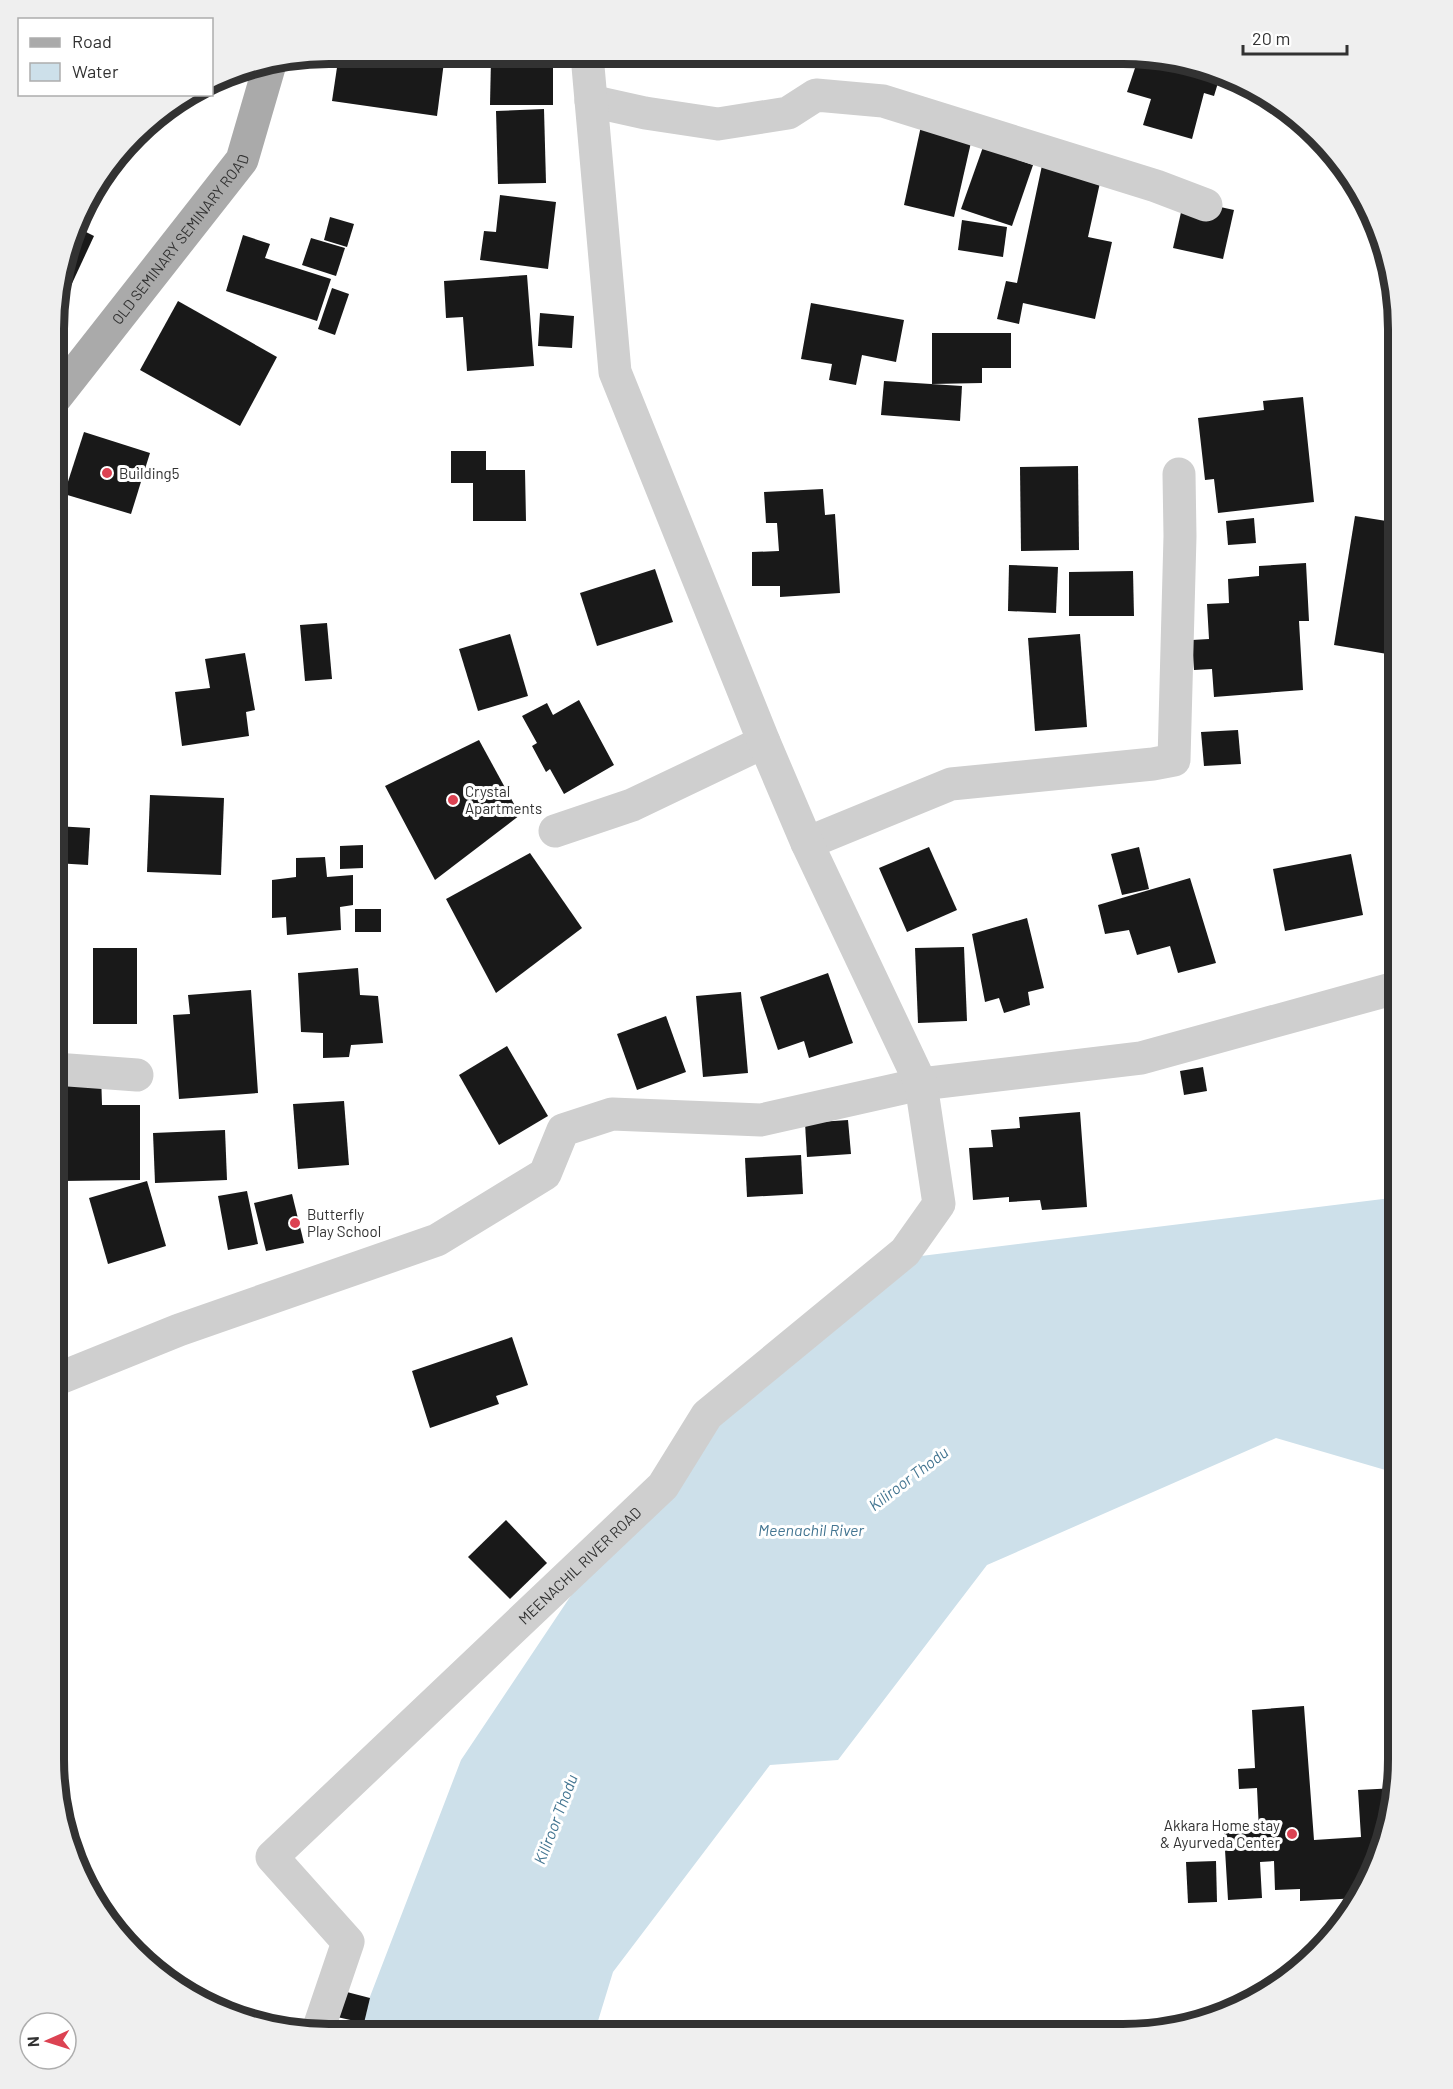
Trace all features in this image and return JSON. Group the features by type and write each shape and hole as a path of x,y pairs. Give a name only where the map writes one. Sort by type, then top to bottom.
{"main road":[{"name":"OLD SEMINARY SEMINARY ROAD","path":"64,387 242,160 268,72"}],"street":[{"path":"588,64 615,372 807,843 921,1084"},
{"path":"591,101 645,113 718,124 788,113 816,95 883,101 1156,186 1206,205"},
{"path":"807,843 951,784 1174,760 1180,536 1179,474"},
{"path":"555,831 632,805 764,742"},
{"path":"64,1376 179,1330 437,1240 545,1174 563,1130 612,1114 761,1120 921,1084 1141,1058 1388,990"},
{"path":"64,1070 137,1075"},
{"name":"MEENACHIL RIVER ROAD","path":"320,2024 348,1942 272,1857 663,1486 707,1415 905,1252 939,1204 921,1084"}],"water":[{"name":"Meenachil River","path":"1388,1198 1388,1471 1276,1438 987,1565 838,1760 770,1765 613,1972 597,2024 359,2024 461,1760 695,1410 921,1256"}],"building":[{"path":"338,64 444,64 437,116 332,101"},
{"path":"491,64 553,64 553,105 490,105"},
{"path":"1136,65 1175,70 1218,82 1214,96 1204,93 1192,139 1143,125 1151,99 1127,92"},
{"path":"544,109 546,183 498,184 496,111"},
{"path":"921,126 972,138 954,217 904,205"},
{"path":"983,147 1033,165 1012,226 961,209"},
{"path":"1044,156 1103,169 1088,237 1112,242 1095,319 1023,303 1019,324 997,319 1006,281 1017,283"},
{"path":"500,195 556,202 548,269 480,260 484,231 496,232"},
{"path":"1184,199 1234,210 1223,259 1173,248"},
{"path":"330,217 354,224 347,247 324,240"},
{"path":"962,220 1007,227 1003,257 958,250"},
{"path":"84,231 94,236 67,294 74,261"},
{"path":"243,235 270,244 265,258 331,279 317,321 226,291"},
{"path":"311,238 345,248 336,276 302,265"},
{"path":"527,275 534,366 467,371 463,317 446,318 444,281"},
{"path":"332,288 349,294 335,335 318,329"},
{"path":"178,301 277,357 240,426 140,370"},
{"path":"811,303 904,320 896,362 862,355 856,385 829,380 832,364 801,359"},
{"path":"540,313 574,316 572,348 538,346"},
{"path":"932,333 1011,333 1011,368 982,368 982,383 932,384"},
{"path":"884,381 962,386 960,421 881,415"},
{"path":"1303,397 1314,502 1218,513 1214,479 1205,480 1198,418 1264,410 1263,401"},
{"name":"Building5","path":"84,432 150,453 131,514 64,494"},
{"path":"451,451 486,451 486,470 525,470 526,521 473,521 473,483 451,483"},
{"path":"1078,466 1079,550 1021,551 1020,467"},
{"path":"823,489 825,515 835,514 840,593 780,597 780,586 752,586 752,552 779,551 777,523 766,523 764,492"},
{"path":"1355,516 1388,521 1388,654 1334,645"},
{"path":"1254,518 1256,543 1228,545 1226,521"},
{"path":"1306,563 1309,621 1299,621 1303,690 1214,697 1212,669 1194,670 1192,640 1209,639 1207,604 1229,603 1228,579 1259,576 1259,566"},
{"path":"1009,565 1058,567 1056,613 1008,611"},
{"path":"655,569 673,622 597,646 580,593"},
{"path":"1133,571 1134,616 1069,616 1069,572"},
{"path":"327,623 332,679 305,681 300,625"},
{"path":"510,634 528,696 478,711 459,649"},
{"path":"1080,634 1087,727 1035,731 1028,638"},
{"path":"245,653 255,710 246,712 249,736 182,746 175,692 210,688 205,659"},
{"path":"579,700 614,765 564,794 550,769 546,772 532,746 537,743 522,716 547,703 553,715"},
{"path":"1238,730 1241,764 1204,766 1201,732"},
{"name":"Crystal Apartments","path":"479,740 520,815 435,880 385,786"},
{"path":"150,795 224,798 221,875 147,872"},
{"path":"64,826 90,828 88,865 64,864"},
{"path":"363,845 363,868 340,869 340,846"},
{"path":"929,847 957,910 907,932 879,868"},
{"path":"1139,847 1149,889 1122,895 1111,854"},
{"name":"Crystal Apartments","path":"530,853 582,928 496,993 446,899"},
{"path":"1351,854 1363,915 1285,931 1273,869"},
{"path":"325,857 327,877 353,875 353,905 340,907 341,930 287,935 286,917 272,918 272,880 296,877 296,858"},
{"path":"1190,878 1216,963 1178,973 1170,946 1137,955 1129,930 1105,934 1098,905"},
{"path":"355,909 381,909 381,932 355,932"},
{"path":"1027,918 1044,988 1028,992 1030,1005 1004,1013 999,998 985,1002 972,934"},
{"path":"964,947 967,1021 918,1023 915,948"},
{"path":"93,948 137,948 137,1024 93,1024"},
{"path":"358,968 360,995 378,996 383,1043 351,1045 349,1057 323,1058 323,1033 301,1032 298,973"},
{"path":"828,973 853,1043 809,1058 804,1041 778,1050 760,997"},
{"path":"251,990 258,1093 179,1099 173,1015 190,1014 188,995"},
{"path":"741,992 748,1073 703,1077 696,996"},
{"path":"666,1016 686,1072 637,1090 617,1034"},
{"path":"507,1046 548,1116 499,1145 459,1075"},
{"path":"1203,1067 1207,1091 1184,1095 1180,1071"},
{"path":"101,1073 102,1105 140,1105 140,1180 64,1181 64,1074"},
{"path":"344,1101 349,1165 298,1169 293,1104"},
{"path":"1080,1112 1087,1207 1042,1210 1040,1200 1009,1202 1009,1197 973,1200 969,1148 993,1147 991,1130 1020,1128 1019,1117"},
{"path":"848,1120 851,1154 807,1157 805,1123"},
{"path":"225,1130 227,1180 155,1183 153,1133"},
{"path":"801,1155 803,1194 747,1197 745,1158"},
{"path":"147,1181 166,1246 108,1264 89,1198"},
{"path":"247,1191 258,1244 228,1250 218,1196"},
{"path":"292,1194 304,1243 266,1251 254,1203"},
{"path":"512,1337 528,1385 496,1396 499,1404 430,1428 412,1371"},
{"path":"506,1520 547,1563 510,1599 468,1557"},
{"path":"1304,1706 1314,1840 1361,1837 1358,1790 1387,1788 1374,1845 1349,1899 1300,1901 1300,1889 1275,1890 1274,1861 1260,1862 1262,1898 1228,1900 1224,1833 1259,1831 1257,1788 1239,1789 1238,1769 1255,1768 1252,1710"},
{"path":"1216,1861 1217,1902 1188,1903 1186,1862"},
{"path":"343,1991 370,1998 364,2023 337,2017"}],"place":[{"name":"Building5","path":"107,473"},
{"name":"Crystal Apartments","path":"453,800"},
{"name":"Butterfly Play School","path":"295,1223"},
{"name":"Akkara Home stay & Ayurveda Center","path":"1292,1834"}],"water label":[{"name":"Kiliroor Thodu","path":"908,1478"},
{"name":"Kiliroor Thodu","path":"555,1819"}]}
